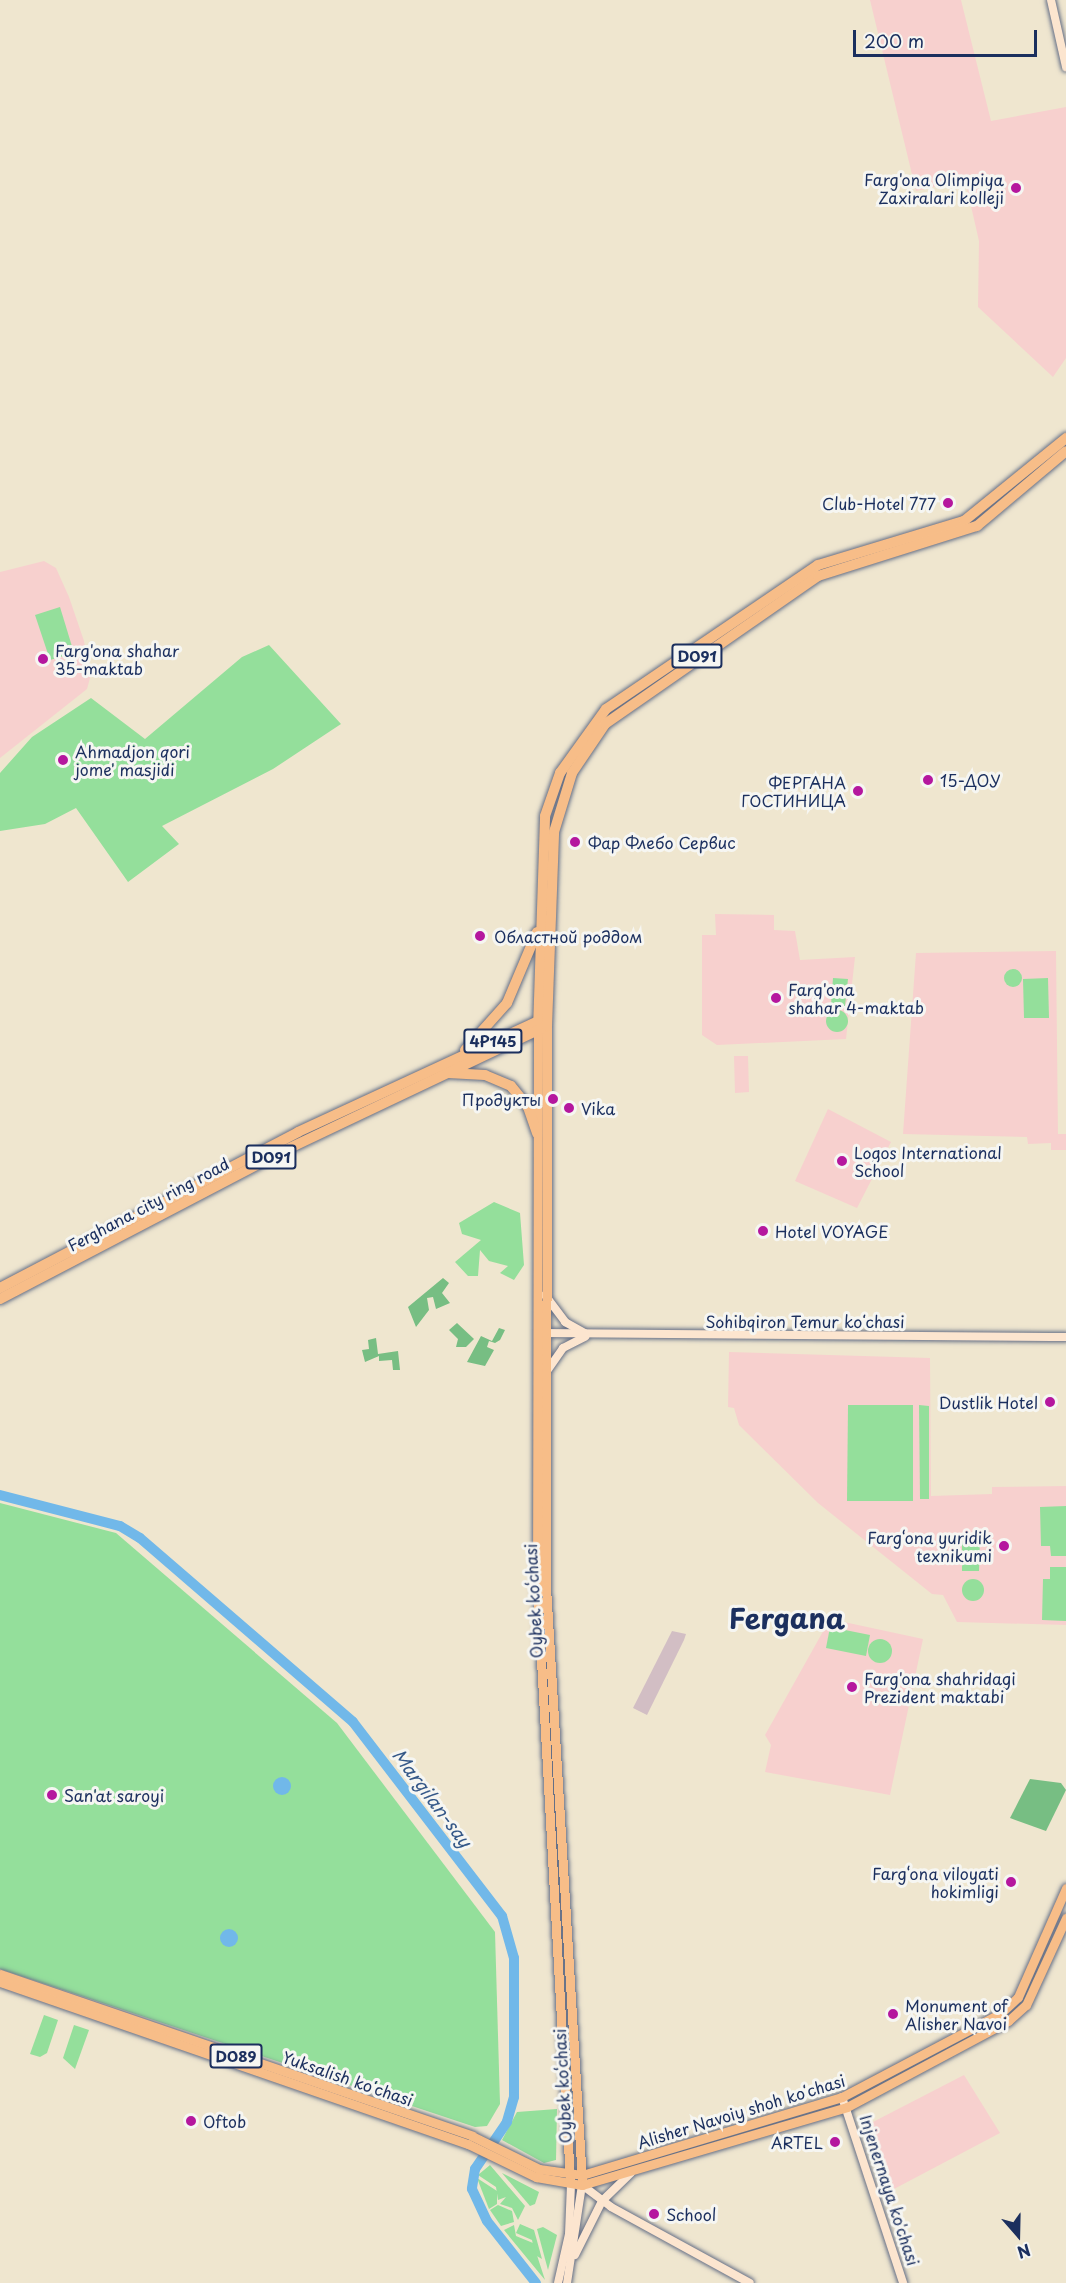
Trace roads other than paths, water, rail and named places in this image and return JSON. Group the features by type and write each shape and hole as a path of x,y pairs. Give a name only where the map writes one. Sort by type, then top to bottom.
{"highway":[{"name":"D091","path":"543,1023 541,920 545,816 560,773 623,695 772,591 818,565 964,521 1066,438"},
{"name":"D091","path":"543,1023 551,851 562,798 583,745 629,703 781,598 856,560 977,526 1066,451"},
{"name":"D091","path":"442,1070 494,1022 517,985 541,920"},
{"name":"Ferghana city ring road","path":"0,1288 288,1137 543,1023"},
{"name":"Ferghana city ring road","path":"0,1299 442,1070"},
{"path":"442,1070 485,1075 511,1086 528,1107 537,1133"}],"main road":[{"path":"1051,0 1066,67"},
{"name":"Oybek ko‘chasi","path":"543,1023 537,1133 540,1333 537,1587 570,2180"},
{"name":"Oybek ko‘chasi","path":"543,1023 545,1295 540,1333 544,1376 546,1587 582,2185"},
{"path":"545,1295 565,1322 591,1335"},
{"name":"Sohibqiron Temur koʻchasi","path":"540,1333 1066,1338"},
{"path":"544,1376 562,1348 591,1335"},
{"path":"1066,1888 1011,2006 1019,2014 1066,1918"},
{"name":"Yuksalish koʻchasi","path":"0,1974 470,2140 570,2180 582,2175"},
{"name":"Yuksalish koʻchasi","path":"0,1982 470,2140"},
{"name":"Alisher Navoiy shoh koʻchasi","path":"582,2175 842,2097 1011,2006"},
{"name":"Alisher Navoiy shoh koʻchasi","path":"570,2180 582,2185 631,2173 847,2107 1019,2014"},
{"name":"Injenernaya ko'chasi","path":"842,2097 903,2283"},
{"path":"575,2255 602,2201 631,2173"},
{"path":"558,2283 569,2234 570,2180"},
{"path":"582,2185 602,2201 750,2283"},
{"path":"567,2283 575,2255 582,2185"}],"water":[{"path":"278,1777 286,1777 291,1782 289,1793 278,1795 273,1790 273,1782"},
{"path":"225,1929 233,1929 238,1934 236,1945 225,1947 220,1942 220,1934"}],"waterway":[{"name":"Margilan-say","path":"0,1495 120,1526 140,1538 353,1722 502,1916 514,1958 514,2097 507,2122 475,2169 472,2189 487,2221 536,2283"}],"place":[{"name":"Farg'ona Olimpiya Zaxiralari kolleji","path":"1016,188"},
{"name":"Club-Hotel 777","path":"948,503"},
{"name":"Farg'ona shahar 35-maktab","path":"43,659"},
{"name":"Ahmadjon qori jome' masjidi","path":"63,760"},
{"name":"15-ДОУ","path":"928,780"},
{"name":"ФЕРГАНА ГОСТИНИЦА","path":"858,791"},
{"name":"Фар Флебо Сервис","path":"575,842"},
{"name":"Областной роддом","path":"480,936"},
{"name":"Farg'ona shahar 4-maktab","path":"776,998"},
{"name":"Продукты","path":"553,1099"},
{"name":"Vika","path":"569,1108"},
{"name":"Logos International School","path":"842,1161"},
{"name":"Hotel VOYAGE","path":"763,1231"},
{"name":"Dustlik Hotel","path":"1050,1402"},
{"name":"Farg‘ona yuridik texnikumi","path":"1004,1546"},
{"name":"Farg'ona shahridagi Prezident maktabi","path":"852,1687"},
{"name":"San'at saroyi","path":"52,1795"},
{"name":"Farg‘ona viloyati hokimligi","path":"1011,1882"},
{"name":"Monument of Alisher Navoi","path":"893,2014"},
{"name":"Oftob","path":"191,2121"},
{"name":"ARTEL","path":"835,2142"},
{"name":"School","path":"654,2214"}],"district":[{"name":"Fergana","path":"787,1618"}]}
